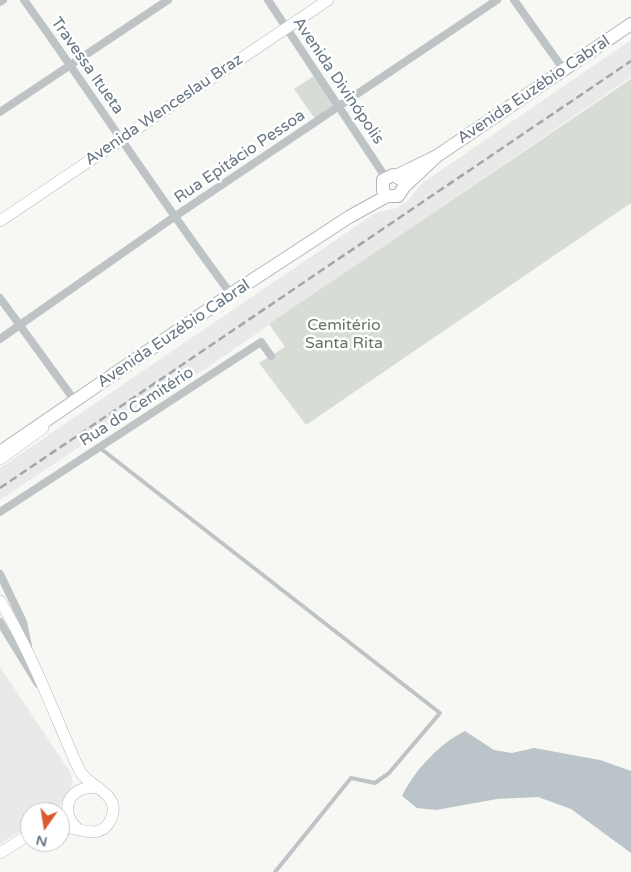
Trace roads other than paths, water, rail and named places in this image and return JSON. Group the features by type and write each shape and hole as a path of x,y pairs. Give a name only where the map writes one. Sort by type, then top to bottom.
{"main road":[{"name":"Avenida Euzébio Cabral","path":"0,452 231,294 349,217 388,184 436,156 631,24"},
{"name":"Avenida Euzébio Cabral","path":"388,184 398,196 404,187 436,156"},
{"path":"388,184 402,180 404,187"}],"street":[{"path":"0,2 4,0"},
{"name":"Travessa Itueta","path":"24,0 174,218 231,294"},
{"path":"0,112 168,0"},
{"name":"Avenida Divinópolis","path":"268,0 340,107 388,184"},
{"name":"Avenida Wenceslau Braz","path":"0,221 328,0"},
{"name":"Rua Epitácio Pessoa","path":"0,339 174,218 497,0"},
{"path":"514,0 564,70"},
{"path":"0,298 75,401"},
{"name":"Rua do Cemitério","path":"0,512 261,342 271,356"},
{"path":"0,459 31,438 55,416"},
{"name":"Rua do Cemitério","path":"0,518 14,504"},
{"path":"0,574 23,622 27,635 28,654"},
{"path":"0,601 28,654 81,773 105,792 113,805 111,820 106,826 93,833 70,829"},
{"path":"0,622 48,700"},
{"path":"67,802 81,773"},
{"path":"68,802 83,788 98,788"},
{"path":"70,820 79,830"},
{"path":"0,853 20,840"}],"lane":[{"path":"100,448 440,713 389,773 375,782 352,778 275,872"}],"railway":[{"path":"0,488 631,61"}],"park label":[{"name":"Cemitério Santa Rita","path":"344,335"}]}
